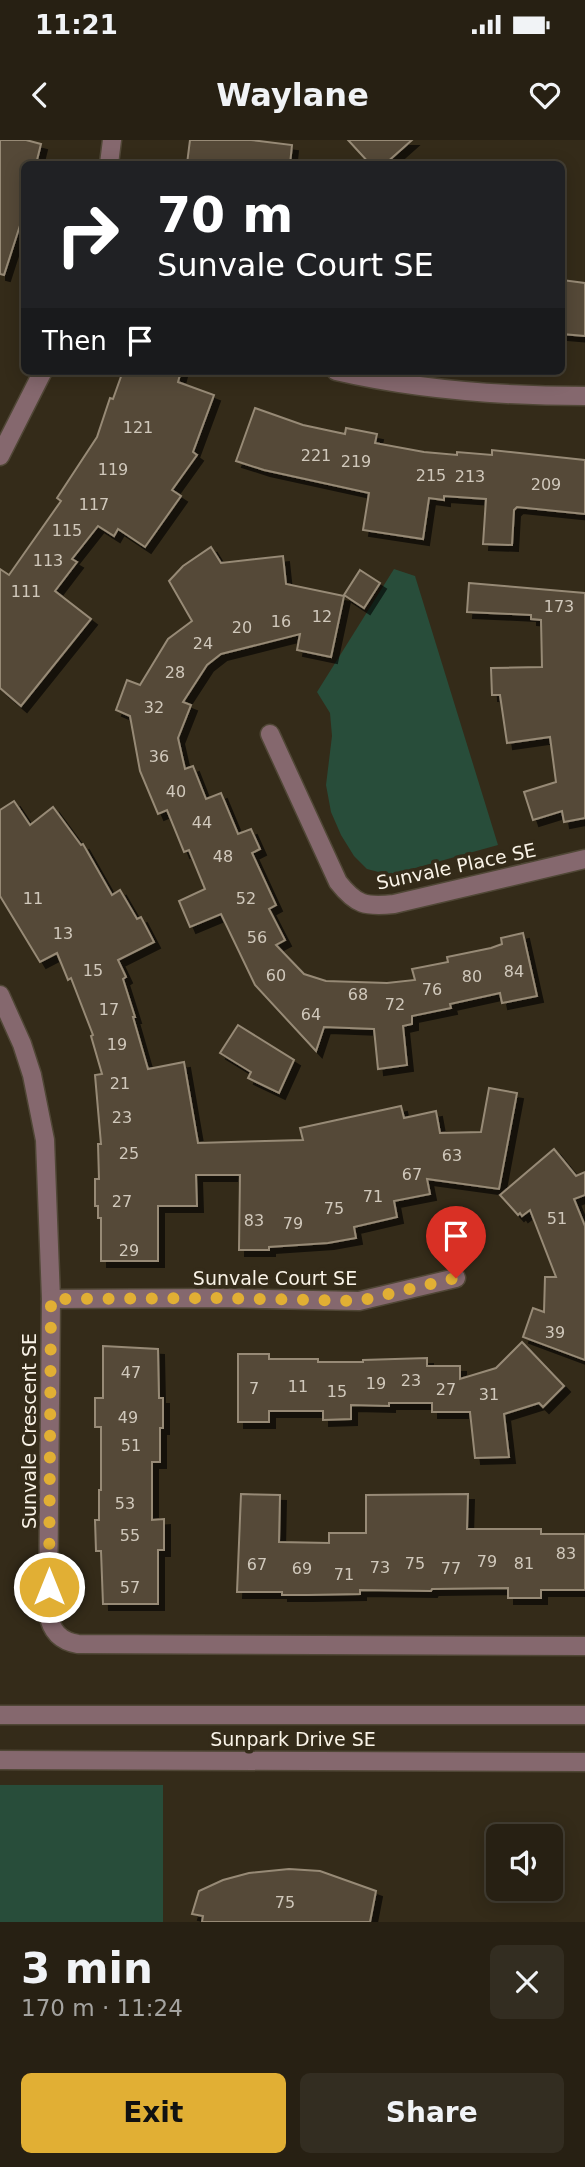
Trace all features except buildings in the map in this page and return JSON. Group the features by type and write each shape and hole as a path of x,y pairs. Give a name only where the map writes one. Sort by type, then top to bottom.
{"street":[{"path":"110,161 113,140"},
{"path":"0,456 41,375"},
{"path":"357,375 413,386 516,396 585,396"},
{"name":"Sunvale Place SE","path":"270,734 338,882 348,895 360,904 394,904 585,859"},
{"name":"Sunvale Crescent SE","path":"0,995 22,1044 32,1075 43,1129 51,1299 48,1613 52,1629 62,1640 78,1644 585,1646"},
{"name":"Sunvale Court SE","path":"51,1299 359,1301 456,1278"},
{"name":"Sunpark Drive SE","path":"0,1715 585,1715"},
{"name":"Sunpark Drive SE","path":"0,1760 585,1762"}],"green space":[{"path":"394,569 415,576 498,845 390,875 367,869 354,856 331,812 326,785 332,736 330,713 317,692"},
{"path":"0,1785 163,1785 163,1922 0,1922"}],"route":[{"path":"49,1587 51,1299 359,1301 456,1278"}]}
